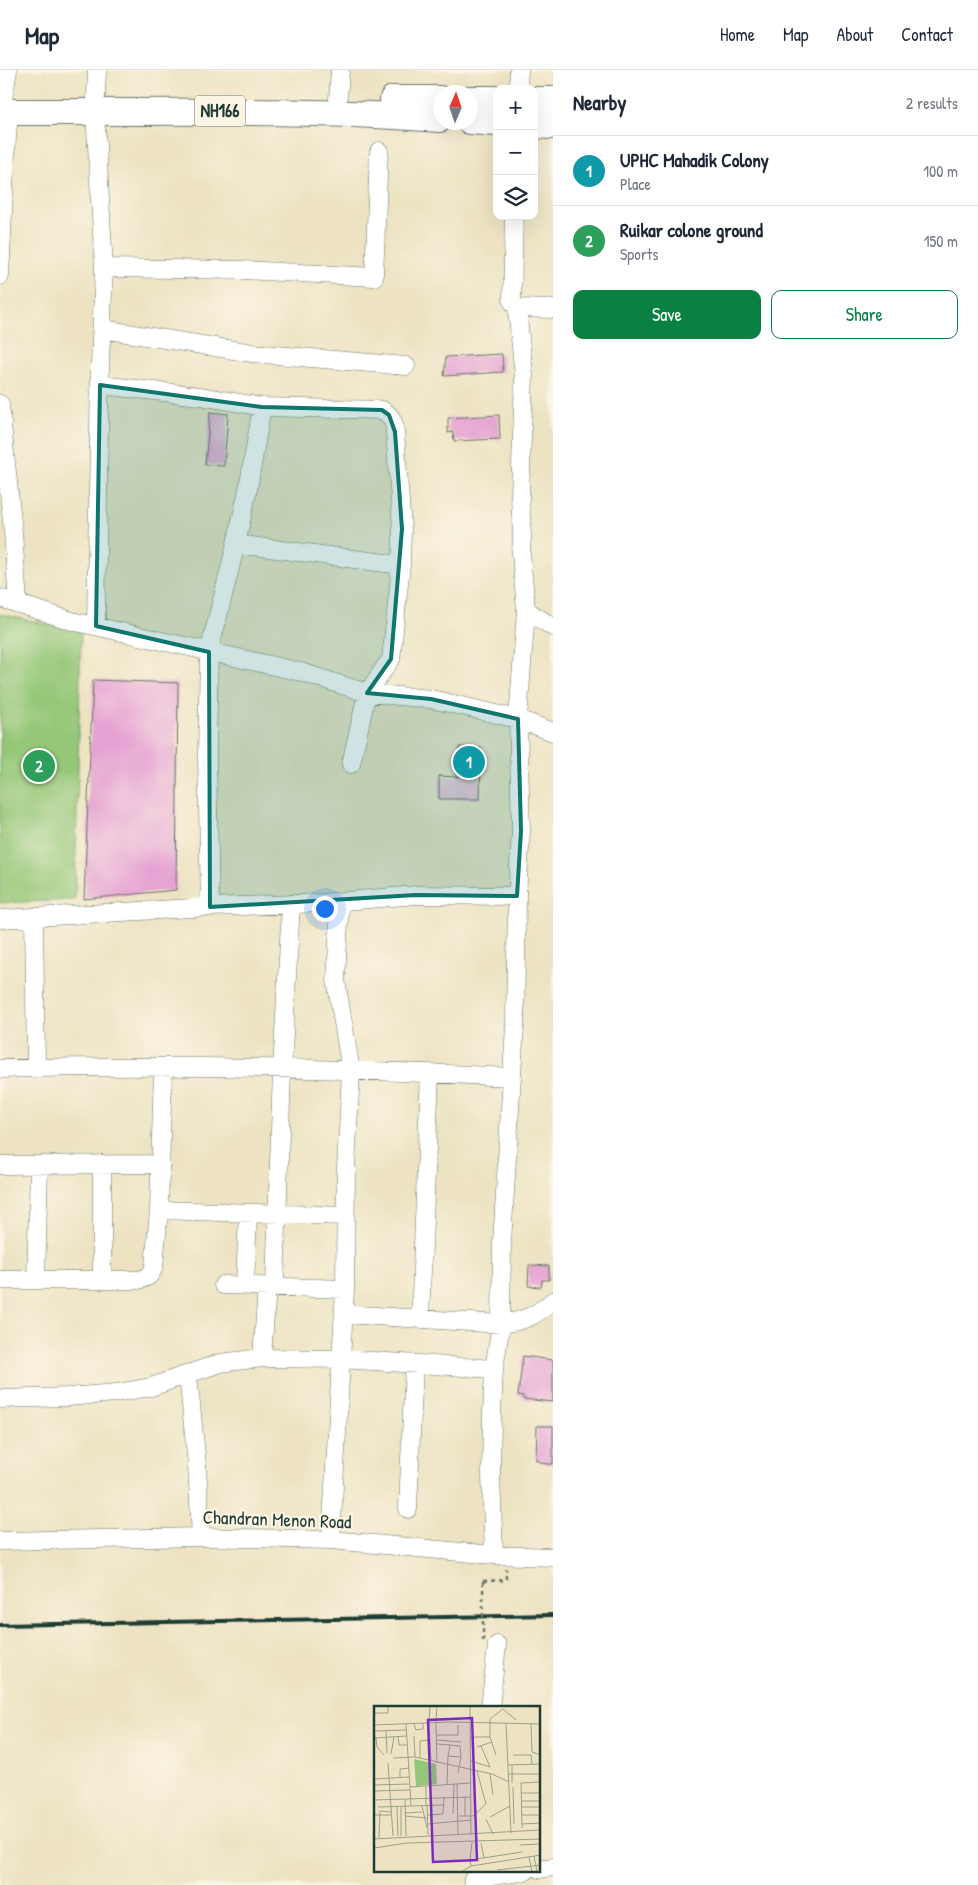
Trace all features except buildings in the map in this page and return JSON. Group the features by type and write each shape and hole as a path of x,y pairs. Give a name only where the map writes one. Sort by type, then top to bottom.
{"highway":[{"name":"NH166","path":"3,106 338,99 433,99"},
{"path":"478,100 493,100"},
{"path":"538,100 553,100"},
{"name":"NH166","path":"95,104 379,114 433,118"},
{"path":"478,122 493,123"},
{"path":"538,125 553,126"}],"street":[{"path":"0,276 4,216 3,106 8,70"},
{"path":"96,626 104,268 95,104 97,70"},
{"path":"338,99 340,70"},
{"path":"518,85 519,70"},
{"path":"104,268 242,270 374,277 380,151"},
{"path":"494,1555 491,1476 494,1369 501,1324 502,1243 516,984 517,896 521,831 518,718 526,610 521,553 520,496 524,376 517,308 512,301 514,220"},
{"path":"517,308 553,309"},
{"path":"102,329 252,353 406,366"},
{"path":"100,385 224,399 262,407 382,410 390,415 394,422 402,529 401,564 391,659 367,693 351,764"},
{"path":"0,404 18,604"},
{"path":"210,907 207,755 209,652 236,544 262,407"},
{"path":"236,544 401,564"},
{"path":"0,598 72,621 301,672 367,693 431,699 518,718 553,732"},
{"path":"526,610 553,627"},
{"path":"0,919 340,902 416,895 517,896"},
{"path":"331,1540 334,1458 344,1314 345,1216 351,1071 336,980 340,902"},
{"path":"262,1358 278,1215 282,1070 291,904"},
{"path":"34,918 36,1068"},
{"path":"0,1069 110,1066 430,1073 511,1077"},
{"path":"0,1280 138,1280 148,1277 152,1273 159,1210 163,1067"},
{"path":"420,1319 430,1073"},
{"path":"102,1164 102,1280"},
{"path":"0,1165 159,1164"},
{"path":"36,1280 40,1165"},
{"path":"159,1210 345,1216"},
{"path":"245,1285 248,1214"},
{"path":"222,1285 345,1288"},
{"path":"344,1314 501,1324 521,1322 541,1311 553,1301"},
{"path":"0,1399 68,1397 116,1393 151,1387 220,1364 262,1358 342,1359 494,1369"},
{"path":"408,1509 414,1364"},
{"path":"188,1375 197,1465 201,1537"},
{"name":"Chandran Menon Road","path":"0,1541 201,1537 331,1540 494,1555 553,1557"},
{"path":"490,1644 490,1706"},
{"path":"540,1869 553,1867"},
{"path":"473,1879 519,1872"}],"path":[{"path":"490,1644 483,1581 506,1580"}],"highlighted area":[{"path":"100,385 262,407 382,410 389,415 395,432 402,529 391,659 367,693 431,699 518,719 521,831 517,896 416,895 210,907 209,652 96,626"}],"green space":[{"path":"0,614 81,632 75,900 0,903"}],"railway":[{"path":"0,1625 553,1615"}],"place":[{"name":"UPHC Mahadik Colony","path":"469,762"},
{"name":"Ruikar colone ground","path":"39,766"}]}
